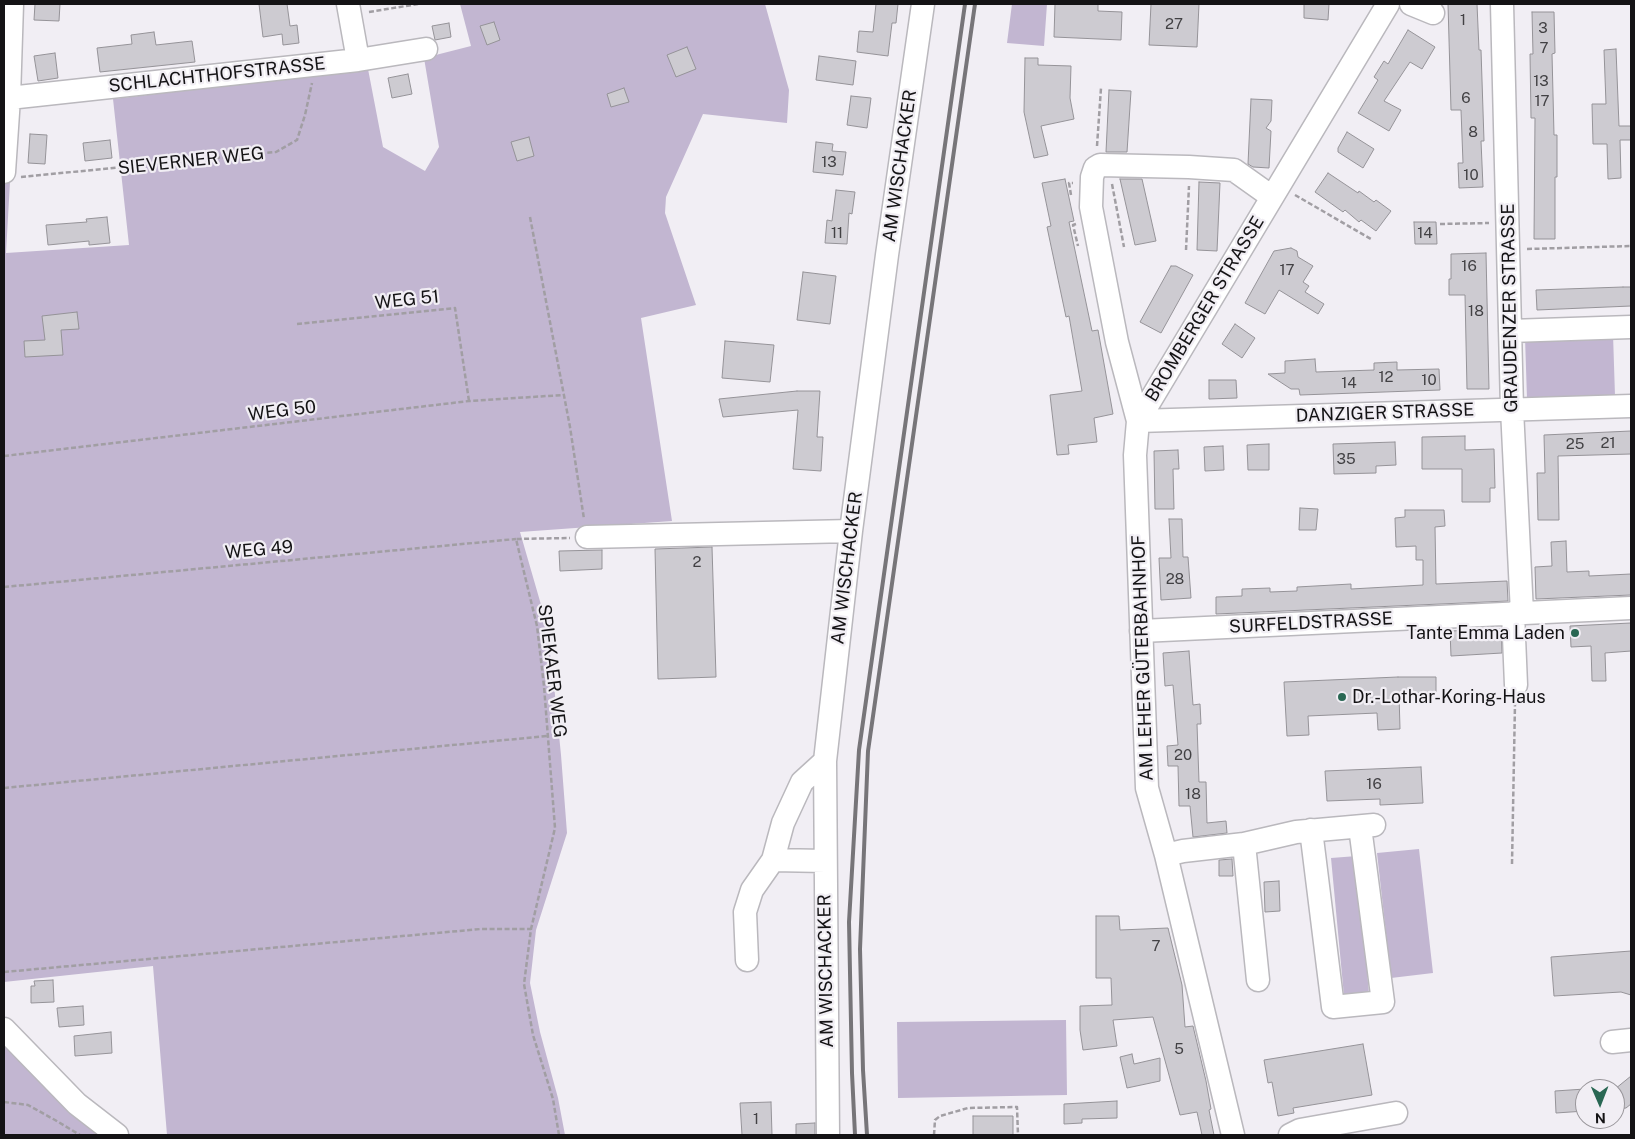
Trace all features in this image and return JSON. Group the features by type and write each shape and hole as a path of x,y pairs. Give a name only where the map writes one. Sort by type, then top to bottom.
{"street":[{"path":"6,172 12,4"},
{"name":"AM WISCHACKER","path":"828,1135 824,761 887,254 923,4"},
{"name":"BROMBERGER STRASSE","path":"1138,421 1388,4"},
{"path":"1411,4 1433,13"},
{"name":"GRAUDENZER STRASSE","path":"1502,4 1518,613 1516,685"},
{"path":"349,9 358,60"},
{"name":"SCHLACHTHOFSTRASSE","path":"8,98 358,60 426,49"},
{"name":"BROMBERGER STRASSE","path":"1100,169 1189,167 1234,170 1275,192"},
{"name":"AM LEHER GÜTERBAHNHOF","path":"1100,169 1091,207 1117,342 1138,421 1135,455 1147,788 1166,855 1233,1135"},
{"path":"1510,331 1631,327"},
{"name":"DANZIGER STRASSE","path":"1138,421 1631,406"},
{"path":"587,537 852,531"},
{"name":"SURFELDSTRASSE","path":"1141,631 1631,608"},
{"path":"747,960 745,912 752,890 773,860 783,823 802,782 824,761"},
{"path":"1166,855 1183,851 1244,844 1296,832 1311,830 1367,826 1383,1002 1333,1007 1311,830"},
{"path":"1244,844 1258,980"},
{"path":"773,860 825,861"},
{"path":"4,1029 77,1104 117,1135"},
{"path":"1290,1135 1300,1130 1396,1114"}],"path":[{"path":"349,9 418,4"},
{"name":"SIEVERNER WEG","path":"6,172 276,152 297,140 305,115 316,64"},
{"path":"1101,88 1097,151 1100,169 1124,246"},
{"path":"1186,250 1189,167"},
{"path":"1275,192 1370,239"},
{"path":"516,539 587,537 570,427 530,217"},
{"path":"1440,224 1508,223"},
{"path":"1508,249 1631,246"},
{"name":"WEG 51","path":"297,324 455,308 469,401"},
{"name":"WEG 50","path":"4,456 469,401 563,395"},
{"name":"WEG 49","path":"4,586 516,539"},
{"name":"SPIEKAER WEG","path":"516,539 537,626 555,828 531,929 524,984 532,1035 553,1099 559,1135"},
{"path":"1512,864 1516,685"},
{"path":"4,788 548,736"},
{"path":"4,972 481,929 531,929"},
{"path":"4,1102 28,1105 80,1135"},
{"path":"934,1135 936,1120 940,1116 968,1108 1017,1107 1018,1135"}],"shaded area":[{"path":"460,4 765,4 789,90 787,123 703,114 666,197 665,213 696,305 641,318 672,521 520,532 546,622 561,755 567,833 536,930 530,983 565,1135 167,1135 153,966 4,982 4,182 10,182 6,253 129,245 113,99 368,69 383,147 425,171 439,147 424,58 471,46"},
{"path":"1012,4 1047,4 1044,46 1007,43"},
{"path":"1613,334 1615,396 1527,399 1525,337"},
{"path":"1419,849 1433,973 1391,978 1377,853"},
{"path":"1357,856 1369,994 1344,996 1331,858"},
{"path":"1066,1020 1067,1095 898,1098 897,1022"},
{"path":"4,1038 106,1135 4,1135"}],"building":[{"path":"35,4 60,4 59,21 34,20"},
{"path":"259,4 287,4 290,26 297,25 299,43 283,45 282,34 263,37"},
{"path":"876,4 898,4 896,23 892,23 888,56 857,52 859,31 873,32"},
{"path":"1055,4 1098,4 1098,11 1122,12 1121,40 1054,37"},
{"path":"1151,4 1199,4 1197,47 1149,45"},
{"path":"1304,4 1329,4 1328,20 1304,18"},
{"path":"1448,4 1477,4 1479,50 1481,50 1484,141 1481,141 1483,187 1459,188 1458,163 1463,163 1461,110 1451,110"},
{"path":"1532,12 1554,12 1555,53 1552,54 1554,135 1557,135 1555,239 1534,239 1535,118 1531,118 1530,54 1533,54"},
{"path":"494,22 500,40 487,45 480,26"},
{"path":"449,23 451,37 435,40 432,26"},
{"path":"1408,30 1435,47 1422,69 1410,62 1384,101 1401,110 1389,131 1358,113 1378,80 1374,77 1384,61 1388,64"},
{"path":"154,32 156,45 192,41 195,62 100,72 97,48 132,44 131,35"},
{"path":"687,47 696,69 676,77 667,55"},
{"path":"1616,49 1619,126 1631,126 1631,140 1620,140 1621,178 1608,179 1607,144 1593,144 1592,104 1606,104 1604,50"},
{"path":"55,53 58,78 38,81 34,56"},
{"path":"819,56 856,61 853,85 816,80"},
{"path":"1025,58 1038,58 1038,65 1071,66 1070,98 1074,119 1041,126 1048,155 1034,158 1024,112"},
{"path":"408,74 412,94 392,98 388,78"},
{"path":"624,88 629,102 611,107 607,94"},
{"path":"1109,90 1131,91 1127,152 1106,152"},
{"path":"851,96 871,98 867,128 847,125"},
{"path":"1251,99 1272,100 1271,121 1266,128 1271,131 1269,168 1253,167 1248,164"},
{"path":"1347,132 1374,149 1363,168 1338,152 1338,148"},
{"path":"30,134 47,135 45,164 28,163"},
{"path":"529,137 534,156 517,161 511,142"},
{"path":"110,140 112,158 85,161 83,143"},
{"path":"816,142 833,144 832,151 846,152 843,175 813,172"},
{"path":"1328,173 1374,202 1376,200 1391,211 1376,231 1361,220 1359,222 1345,210 1343,212 1315,192"},
{"path":"1065,179 1074,221 1069,222 1092,331 1098,330 1113,414 1094,418 1097,442 1068,445 1069,454 1057,455 1050,395 1082,391 1069,316 1066,317 1047,227 1051,226 1042,183"},
{"path":"1120,179 1142,179 1156,241 1135,245"},
{"path":"1199,182 1220,183 1217,251 1197,250"},
{"path":"836,190 855,192 852,214 849,213 847,244 825,243 827,220 832,221"},
{"path":"107,217 110,243 89,245 89,241 48,245 46,225 87,222 86,219"},
{"path":"1414,222 1436,222 1437,244 1415,244"},
{"path":"1291,248 1297,251 1298,257 1313,266 1303,282 1309,286 1305,292 1324,304 1318,314 1279,290 1265,314 1245,303 1274,251"},
{"path":"1486,253 1489,389 1467,389 1465,295 1449,295 1451,254"},
{"path":"1171,266 1176,266 1193,275 1161,333 1140,322"},
{"path":"803,272 836,276 830,324 797,320"},
{"path":"1631,287 1631,306 1537,310 1536,290"},
{"path":"77,312 79,329 61,330 63,355 25,357 24,341 45,340 42,316"},
{"path":"1235,324 1255,338 1242,358 1222,344"},
{"path":"725,341 774,345 770,382 722,378"},
{"path":"1315,359 1316,372 1374,370 1374,363 1397,362 1397,370 1439,369 1440,390 1300,395 1299,389 1291,389 1268,374 1285,373 1285,361"},
{"path":"1209,380 1236,380 1237,398 1209,399"},
{"path":"797,391 820,391 817,437 823,437 821,471 793,469 798,410 723,417 719,399"},
{"path":"1631,431 1631,454 1558,456 1559,520 1538,520 1537,473 1545,473 1544,435"},
{"path":"1465,436 1465,450 1494,449 1495,488 1490,488 1490,502 1462,502 1462,469 1422,469 1422,437"},
{"path":"1395,442 1396,465 1376,466 1376,473 1334,474 1333,444"},
{"path":"1269,444 1269,470 1248,470 1247,445"},
{"path":"1223,446 1224,470 1205,471 1204,447"},
{"path":"1178,450 1179,469 1173,469 1174,509 1155,509 1154,451"},
{"path":"1300,508 1318,509 1316,530 1299,530"},
{"path":"1405,510 1444,510 1445,526 1435,527 1436,584 1507,581 1508,601 1216,614 1216,597 1242,596 1242,589 1270,588 1270,592 1297,591 1297,587 1351,584 1351,589 1423,585 1423,560 1416,560 1416,546 1396,547 1395,518 1405,517"},
{"path":"1169,519 1182,519 1183,557 1188,557 1191,598 1161,600 1159,558 1171,558"},
{"path":"1566,541 1567,572 1589,571 1589,576 1631,574 1631,595 1536,599 1535,567 1552,566 1551,542"},
{"path":"712,547 716,677 658,679 655,549"},
{"path":"602,550 602,569 560,571 559,551"},
{"path":"1631,623 1631,651 1605,653 1606,681 1592,681 1591,646 1571,647 1570,626"},
{"path":"1501,629 1502,653 1451,656 1450,631"},
{"path":"1189,651 1193,705 1200,704 1201,724 1197,724 1199,782 1206,782 1207,823 1226,821 1227,833 1193,837 1190,806 1179,806 1178,766 1168,766 1167,746 1178,745 1173,685 1165,686 1163,653"},
{"name":"Dr.-Lothar-Koring-Haus","path":"1436,677 1436,692 1399,694 1400,729 1378,730 1377,713 1308,716 1309,735 1287,736 1284,682"},
{"path":"1421,767 1423,803 1380,805 1380,799 1327,801 1325,771"},
{"path":"1232,859 1233,876 1219,876 1219,860"},
{"path":"1279,881 1280,911 1265,912 1264,882"},
{"path":"1096,916 1119,916 1120,930 1168,928 1182,985 1185,1027 1193,1026 1206,1081 1214,1135 1202,1135 1197,1112 1180,1115 1153,1017 1113,1020 1117,1046 1083,1050 1080,1030 1080,1006 1112,1005 1111,978 1096,978"},
{"path":"1631,951 1631,995 1621,992 1554,996 1551,957"},
{"path":"53,980 54,1002 31,1003 31,986 35,986 34,981"},
{"path":"83,1006 84,1025 59,1027 57,1008"},
{"path":"111,1032 112,1053 75,1056 74,1036"},
{"path":"1363,1044 1372,1095 1293,1108 1294,1113 1278,1116 1272,1082 1268,1083 1264,1060"},
{"path":"1132,1054 1134,1064 1160,1058 1160,1081 1127,1088 1120,1057"},
{"path":"1631,1076 1631,1104 1625,1108 1625,1081"},
{"path":"1575,1090 1575,1112 1556,1113 1555,1091"},
{"path":"1117,1101 1117,1118 1082,1119 1082,1123 1064,1124 1064,1104"},
{"path":"771,1102 772,1135 742,1135 740,1103"},
{"path":"973,1116 1013,1116 1013,1135 973,1135"},
{"path":"815,1123 815,1135 796,1135 796,1124"}],"railway":[{"path":"855,1135 849,922 859,750 965,4"},
{"path":"867,1135 863,1070 860,949 868,751 975,4"}],"place":[{"name":"Tante Emma Laden","path":"1575,633"},
{"name":"Dr.-Lothar-Koring-Haus","path":"1342,697"}]}
